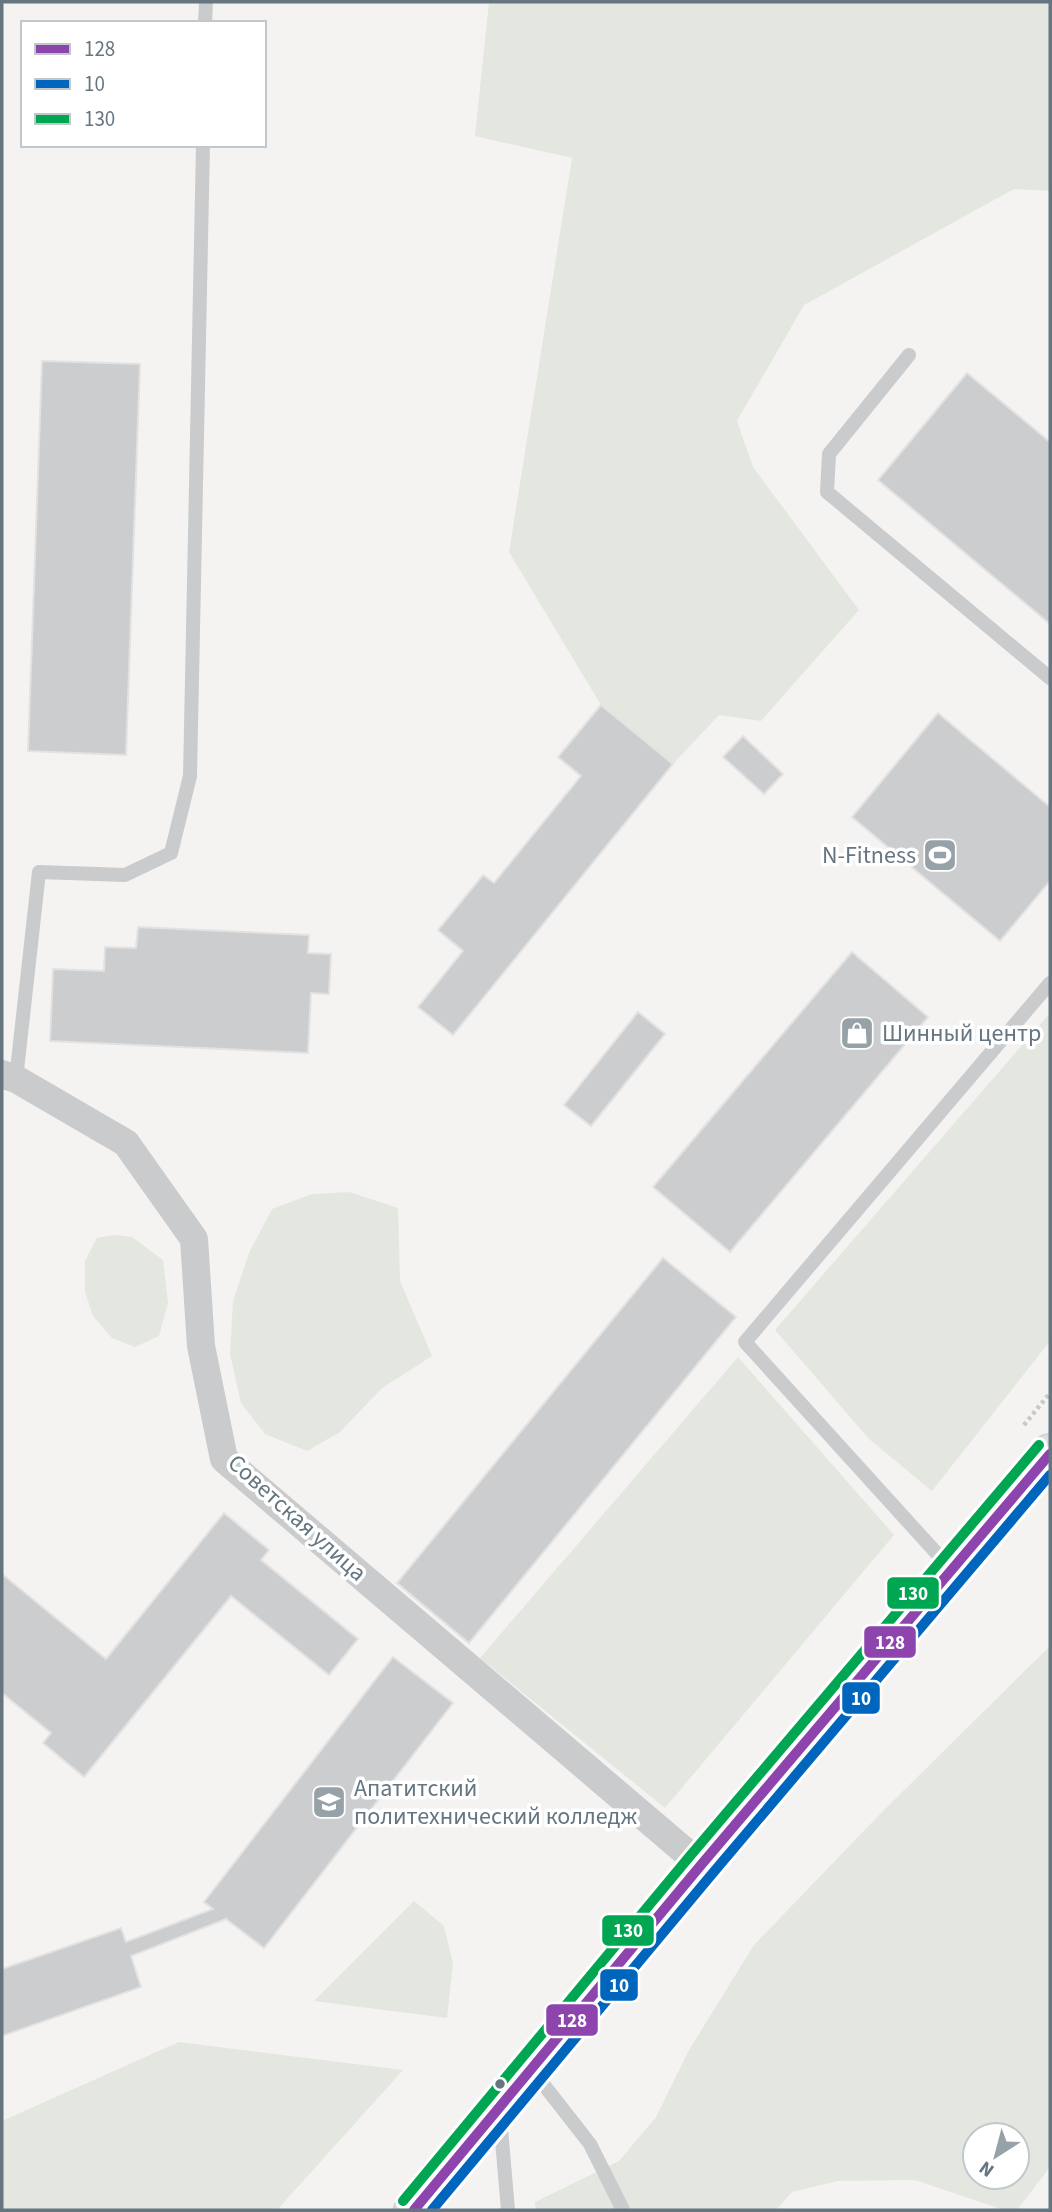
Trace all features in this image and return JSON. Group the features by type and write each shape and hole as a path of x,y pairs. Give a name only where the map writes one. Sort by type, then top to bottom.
{"main road":[{"path":"414,2210 701,1865 1049,1459"}],"street":[{"name":"Советская улица","path":"9,1076 126,1143 194,1239 201,1346 225,1459 701,1865"}],"lane":[{"path":"205,21 206,2"},
{"path":"9,1076 38,872 125,875 171,853 190,776 203,147"},
{"path":"909,355 829,454 827,492 1050,678"},
{"path":"952,1570 745,1342 1050,984"},
{"path":"532,2069 590,2144 623,2210"},
{"path":"499,2108 508,2210"}],"shaded area":[{"path":"489,2 1050,2 1050,191 1014,189 804,305 737,421 753,467 859,610 761,721 719,715 673,764 601,705 509,552 572,158 475,136"},
{"path":"1049,1014 1050,1341 932,1491 869,1439 775,1330"},
{"path":"349,1192 398,1208 400,1281 432,1356 382,1388 340,1432 307,1451 265,1434 241,1403 230,1354 233,1301 249,1253 272,1209 312,1194"},
{"path":"115,1235 132,1237 163,1260 168,1303 159,1336 135,1347 112,1338 93,1316 85,1292 85,1261 97,1238"},
{"path":"738,1357 894,1535 665,1808 480,1658"},
{"path":"1050,1646 1050,2167 1017,2210 1004,2210 915,2180 838,2181 792,2192 776,2210 536,2210 535,2202 619,2161 656,2117 689,2050 754,1945 881,1813"},
{"path":"414,1901 444,1926 453,1964 447,2018 314,2001"},
{"path":"179,2042 403,2070 277,2210 2,2210 2,2121"}],"building":[{"path":"42,361 140,364 126,755 28,751"},
{"path":"967,373 1050,442 1050,624 878,480"},
{"path":"601,705 673,764 453,1035 418,1007 463,951 438,930 483,875 494,883 581,776 558,757"},
{"path":"938,713 1050,807 1050,881 1000,941 852,817"},
{"path":"743,736 783,774 764,794 723,757"},
{"path":"138,927 309,935 308,953 331,954 329,994 311,993 308,1053 50,1041 53,969 104,971 105,947 136,948"},
{"path":"852,952 928,1017 730,1252 653,1187"},
{"path":"638,1012 665,1034 591,1126 564,1105"},
{"path":"663,1258 736,1317 469,1643 397,1583"},
{"path":"224,1513 269,1550 261,1560 358,1639 329,1675 231,1596 84,1777 43,1743 51,1733 2,1693 2,1574 106,1659"},
{"name":"Апатитский политехнический колледж","path":"393,1657 453,1703 264,1948 226,1919 131,1956 141,1987 2,2036 2,1969 121,1928 126,1942 213,1909 204,1902"}],"transit line":[{"name":"130","path":"403,2201 690,1856 1039,1445"},
{"name":"128","path":"414,2210 701,1865 1050,1454"},
{"name":"10","path":"432,2210 1050,1475"}],"place":[{"name":"N-Fitness","path":"940,855"},
{"name":"Шинный центр","path":"857,1033"},
{"name":"Апатитский политехнический колледж","path":"329,1802"}]}
